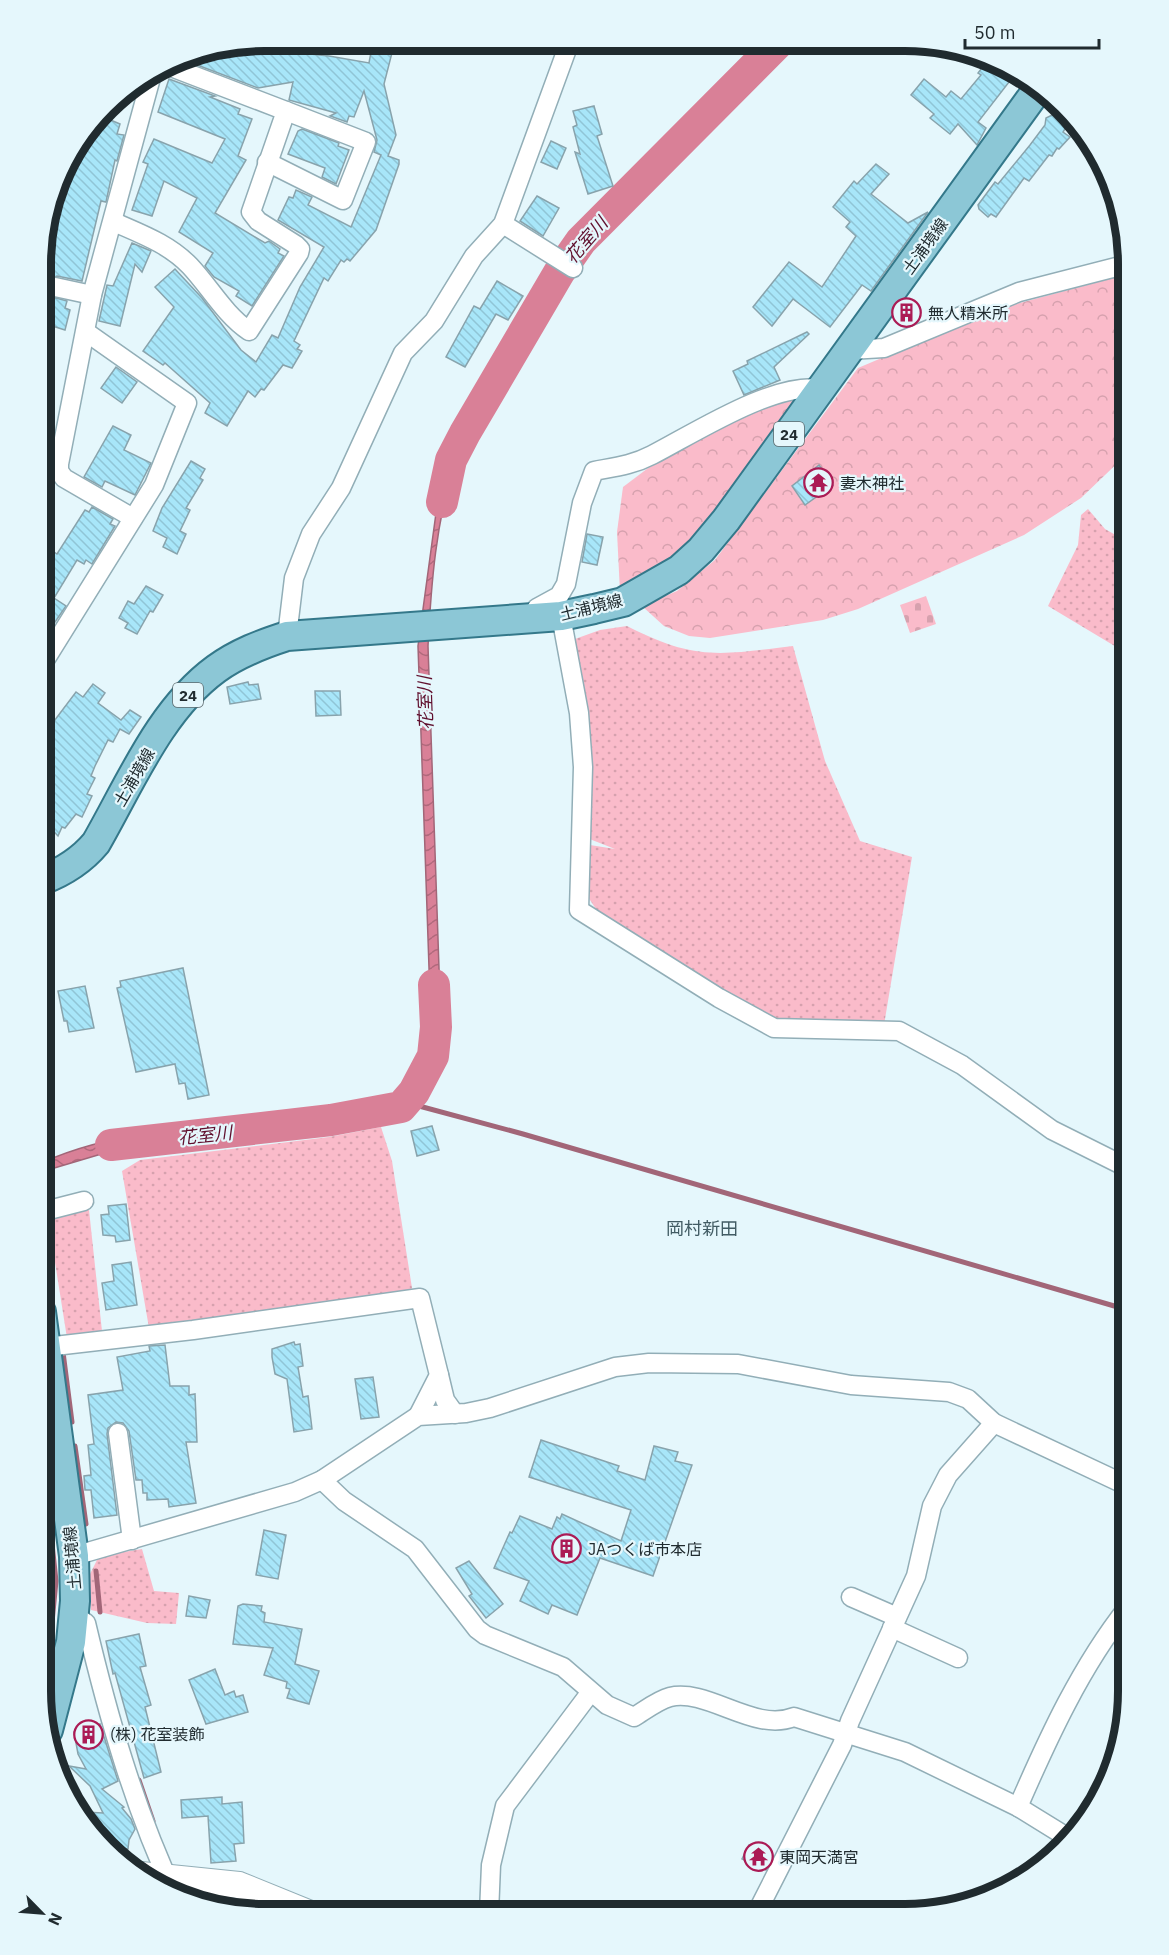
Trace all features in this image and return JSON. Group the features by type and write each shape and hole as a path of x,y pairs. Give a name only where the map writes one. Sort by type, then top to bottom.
{"main road":[{"name":"土浦境線","path":"51,875 75,863 96,843 159,733 201,681 232,658 287,636 549,617 623,602 679,570 701,550 726,520 1034,94"},
{"name":"土浦境線","path":"51,1384 74,1556 76,1616 51,1707"},
{"path":"178,1886 239,1885 286,1904"}],"street":[{"path":"287,636 294,578 311,534 341,488 403,353 434,321 474,256 503,224 566,51"},
{"path":"178,69 366,142 343,200 267,162"},
{"path":"134,518 64,478 59,471 87,332 92,295 114,222 140,114 149,85"},
{"path":"114,222 164,244 189,265 236,320 249,331 297,259 300,249 258,221 250,212 286,111"},
{"path":"503,224 565,264"},
{"path":"850,351 884,348 1019,292 1118,267"},
{"path":"55,287 92,295"},
{"path":"51,650 154,485 187,403 87,332"},
{"path":"821,389 795,387 699,427 624,467 594,471 582,503 566,584 559,596 537,608 549,617 579,713 581,745 579,910 719,998 774,1028 899,1031 962,1065 1052,1130 1118,1163"},
{"path":"51,1210 84,1202"},
{"path":"51,1346 193,1330 420,1298 445,1400 455,1414"},
{"path":"418,1416 455,1414 490,1408 615,1367 649,1363 738,1364 851,1385 950,1392 968,1399 994,1423 1118,1481"},
{"path":"74,1556 295,1492 322,1480 418,1416 439,1375"},
{"path":"761,1904 846,1734 916,1576 932,1506 948,1475 994,1423"},
{"path":"118,1433 132,1540"},
{"path":"322,1480 344,1501 415,1549 477,1629 562,1667 607,1705 633,1717 668,1697 686,1695 779,1723 794,1717 905,1752 1018,1807 1062,1834"},
{"path":"851,1597 958,1658"},
{"path":"76,1616 86,1623 120,1751 168,1881"},
{"path":"1018,1807 1045,1746 1107,1633 1118,1619"},
{"path":"489,1904 491,1865 505,1806 591,1693"}],"green space":[{"path":"1118,277 1118,463 1081,498 1024,535 858,609 823,620 710,638 689,636 664,626 642,606 677,591 715,560 858,368 997,309"},
{"path":"797,392 802,395 731,499 671,564 620,592 617,532 623,487 672,450"},
{"path":"1088,509 1105,529 1118,536 1118,648 1048,606 1078,545 1081,515"},
{"path":"926,596 936,624 910,633 900,605"},
{"path":"627,626 671,645 690,650 726,653 793,646 825,761 860,841 912,857 884,1025 784,1023 764,1016 602,918 586,894 590,845 615,849 587,838 575,639 600,630"},
{"path":"381,1127 392,1161 412,1288 409,1293 149,1328 122,1171 140,1160 329,1137"},
{"path":"75,1210 89,1210 102,1331 67,1338 51,1237 51,1217"},
{"path":"142,1549 154,1591 179,1593 176,1624 147,1623 91,1610 88,1578 99,1556"}],"water":[{"path":"446,459 456,460 439,529 428,646 441,1027 431,1026 418,646 439,491"},
{"path":"152,1133 153,1146 108,1152 51,1169 51,1159 109,1140"}],"building":[{"path":"267,51 329,56 369,63 371,51 392,51 384,84 396,135 388,156 399,160 399,164 376,230 350,261 341,260 328,281 324,278 294,341 300,345 297,349 302,351 292,368 283,365 264,390 261,389 255,397 248,391 227,426 205,413 210,403 165,363 163,365 143,351 174,307 155,287 175,269 202,298 241,350 256,362 272,335 278,338 300,287 324,247 278,220 289,197 293,198 296,190 312,197 308,205 351,227 381,155 374,152 377,140 364,91 354,117 349,116 347,122 330,116 336,113 289,100 293,82 258,88 193,63 223,55 240,56"},
{"path":"983,66 1011,80 978,122 986,128 977,145 958,124 950,134 930,118 934,114 911,95 924,79 946,97 951,91 961,99 981,75 978,73"},
{"path":"169,79 215,96 210,97 240,109 238,114 252,119 238,156 246,160 215,213 265,243 269,241 280,249 278,253 284,256 252,306 236,296 239,291 214,277 205,266 213,253 179,232 197,198 164,181 152,216 132,210 148,164 143,162 154,139 212,163 225,139 158,112"},
{"path":"594,106 602,134 597,136 613,186 588,194 575,152 580,154 573,127 577,125 573,111"},
{"path":"1054,114 1058,116 1067,126 1063,132 1070,137 1059,149 1057,148 1052,156 1049,155 1029,181 1024,178 996,217 991,214 988,217 978,205 995,182 998,184 1030,145 1045,125 1046,118"},
{"path":"109,119 120,124 117,134 124,135 117,161 115,160 106,202 101,201 82,281 57,276 51,278 51,250 62,196 87,146"},
{"path":"302,129 339,143 338,146 349,150 336,184 322,177 325,168 288,154 298,131"},
{"path":"551,141 566,148 557,169 541,162"},
{"path":"876,164 889,174 871,194 908,223 928,212 871,291 862,285 830,327 793,299 772,326 753,307 789,262 822,287 856,236 846,227 850,222 833,207 854,181 857,184"},
{"path":"537,196 559,208 543,236 520,221"},
{"path":"132,243 151,251 142,272 135,264 120,326 99,321 107,285 113,286"},
{"path":"497,281 523,296 508,320 496,314 465,367 446,357 474,306 480,309"},
{"path":"51,297 67,301 65,308 70,310 65,330 51,326"},
{"path":"807,332 809,334 774,367 780,380 744,395 733,371 748,364 747,361"},
{"path":"116,367 137,382 122,403 101,388"},
{"path":"113,426 131,435 124,450 151,463 135,495 105,481 102,487 84,477"},
{"path":"191,461 205,469 200,478 203,480 186,508 190,510 180,531 186,534 177,554 163,547 167,538 153,531 162,508"},
{"name":"妻木神社","path":"819,465 833,485 805,505 792,486"},
{"path":"92,507 113,519 110,524 115,526 92,564 86,560 84,564 77,560 54,598 66,606 51,628 51,550 57,554 85,510 89,512"},
{"path":"587,534 603,537 597,565 582,562"},
{"path":"146,586 163,595 153,612 150,611 137,634 125,628 128,623 119,618 128,601 134,604"},
{"path":"248,682 249,685 258,684 261,699 230,704 227,687"},
{"path":"93,684 105,693 98,703 121,720 130,710 141,717 129,734 120,729 113,742 108,740 91,776 95,778 87,794 92,796 82,817 76,814 65,828 62,827 58,836 51,829 51,725 76,692 83,697"},
{"path":"315,691 340,691 341,715 316,716"},
{"path":"183,968 209,1095 188,1099 185,1083 179,1084 175,1064 136,1072 117,988 121,987 120,981"},
{"path":"85,986 94,1028 69,1032 67,1021 64,1021 58,991"},
{"path":"432,1126 439,1150 417,1156 411,1131"},
{"path":"126,1204 130,1240 116,1242 115,1236 103,1235 101,1215 109,1214 108,1206"},
{"path":"131,1262 137,1305 106,1310 102,1283 114,1281 112,1265"},
{"path":"294,1342 295,1345 300,1344 303,1366 298,1367 303,1397 308,1396 312,1429 294,1432 287,1379 275,1374 272,1349"},
{"path":"165,1345 170,1386 189,1386 189,1395 195,1394 197,1442 186,1442 196,1503 169,1507 168,1499 147,1500 147,1493 143,1493 142,1480 136,1480 129,1431 123,1423 116,1422 108,1428 107,1434 117,1515 94,1518 91,1490 85,1490 84,1476 91,1475 88,1445 94,1444 88,1395 123,1390 117,1357 150,1351 149,1346"},
{"path":"373,1377 379,1417 361,1419 355,1379"},
{"path":"541,1440 619,1466 617,1471 645,1480 654,1446 678,1452 675,1461 692,1465 653,1576 600,1558 577,1615 552,1605 548,1614 520,1601 529,1581 494,1568 510,1532 512,1533 520,1516 552,1529 557,1517 560,1519 562,1514 621,1541 631,1510 529,1477"},
{"path":"264,1530 286,1535 278,1579 256,1575"},
{"path":"469,1561 503,1604 486,1618 469,1596 472,1594 456,1568"},
{"path":"189,1596 210,1600 206,1618 186,1616"},
{"path":"243,1604 262,1606 261,1611 265,1613 264,1622 302,1629 295,1664 319,1671 309,1704 287,1698 290,1689 286,1688 287,1682 264,1675 273,1648 233,1644 238,1606"},
{"path":"139,1634 146,1666 140,1667 151,1705 145,1707 161,1772 144,1778 115,1673 113,1674 106,1641"},
{"path":"215,1669 225,1695 234,1691 236,1697 243,1695 248,1712 206,1724 189,1680"},
{"path":"100,1724 118,1781 102,1789 124,1807 122,1808 131,1819 135,1829 129,1840 128,1849 121,1848 89,1812 103,1813 90,1786 69,1766 86,1769 78,1754 74,1732"},
{"path":"222,1797 222,1804 242,1802 244,1843 234,1844 236,1861 211,1863 208,1816 182,1818 181,1800"},
{"name":"東岡天満宮","path":"749,1845 773,1856 766,1870 742,1859"}],"waterway":[{"name":"花室川","path":"442,502 451,460 465,433 560,271 581,241 770,51"},
{"name":"花室川","path":"111,1145 331,1120 401,1107 414,1092 433,1056 436,1027 434,985"},
{"path":"401,1107 419,1106 523,1134 1118,1307"},
{"path":"66,1352 63,1352 72,1422"},
{"path":"75,1446 86,1524"},
{"path":"51,1534 56,1581 51,1633"},
{"path":"96,1571 100,1612"},
{"path":"139,1780 153,1821"}],"place":[{"name":"無人精米所","path":"907,313"},
{"name":"妻木神社","path":"819,483"},
{"name":"JAつくば市本店","path":"567,1549"},
{"name":"(株) 花室装飾","path":"89,1734"},
{"name":"東岡天満宮","path":"758,1857"}],"district":[{"name":"岡村新田","path":"702,1228"}]}
